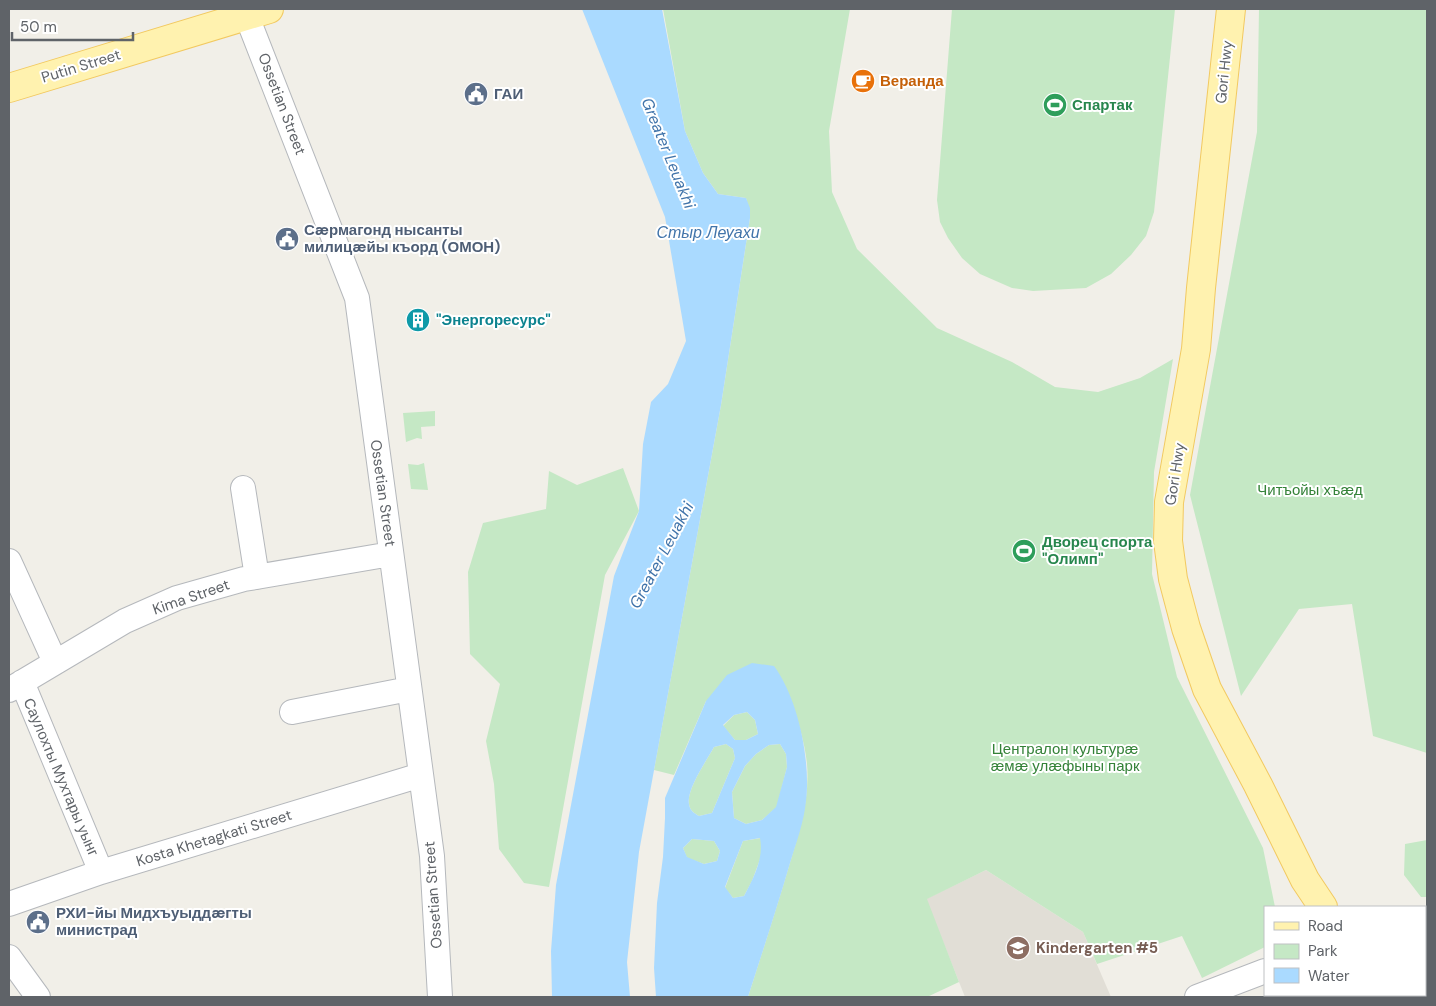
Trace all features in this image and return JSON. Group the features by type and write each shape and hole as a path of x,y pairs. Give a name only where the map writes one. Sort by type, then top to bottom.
{"main road":[{"name":"Gori Hwy","path":"1231,9 1196,349 1169,502 1168,541 1173,579 1207,689 1258,785 1305,880 1322,906"},
{"name":"Putin Street","path":"9,88 253,11"}],"street":[{"name":"Ossetian Street","path":"253,11 357,298 432,856 440,997"},
{"path":"243,488 258,577"},
{"name":"Kima Street","path":"15,686 125,621 177,598 244,579 391,554"},
{"path":"9,561 54,662"},
{"name":"Саулохты Мухтары уынг","path":"15,686 101,872"},
{"path":"292,712 410,689"},
{"name":"Kosta Khetagkati Street","path":"9,904 101,872 421,775"},
{"path":"9,957 38,997"},
{"path":"1197,997 1264,971"}],"shaded area":[{"name":"Kindergarten #5","path":"986,870 1083,932 1111,997 965,997 926,899"}],"green space":[{"name":"Централон культурæ æмæ улæфыны парк","path":"663,9 850,9 829,131 832,192 857,249 937,328 1012,362 1055,387 1098,392 1140,378 1173,359 1154,472 1152,574 1177,677 1263,848 1275,906 1264,906 1264,947 1202,978 1182,936 1097,964 1083,932 986,870 927,899 959,982 927,997 748,997 800,828 807,790 807,764 803,739 790,697 706,701 674,775 654,770 721,405 750,218 746,198 718,194 703,173 685,131"},
{"name":"Спартак","path":"952,9 1175,9 1154,212 1146,236 1131,255 1111,274 1086,288 1033,291 1012,288 980,274 962,258 948,238 940,222 937,200"},
{"name":"Читъойы хъæд","path":"1259,9 1427,9 1427,753 1373,736 1352,604 1299,609 1241,696 1190,495 1257,132"},
{"path":"435,411 435,426 421,427 422,439 417,438 406,442 403,413"},
{"path":"424,463 428,490 411,489 408,464 418,465"},
{"path":"623,468 639,511 605,575 549,887 524,883 499,849 494,784 486,741 500,684 470,654 468,572 483,523 546,509 549,471 577,485"},
{"path":"747,712 755,720 758,734 746,740 735,740 723,726 734,715"},
{"path":"726,744 733,749 735,758 712,813 699,816 692,811 690,806 689,798 691,791 714,747"},
{"path":"780,744 786,754 787,767 777,807 762,820 746,824 734,818 732,792 745,766 756,754 769,745"},
{"path":"761,838 762,854 752,881 744,896 733,898 725,888 743,841"},
{"path":"692,839 714,841 720,851 717,861 704,864 687,858 683,848"},
{"path":"1427,840 1427,897 1421,897 1404,875 1405,844"}],"water":[{"name":"Стыр Леуахи","path":"582,9 662,9 685,131 703,173 718,194 746,198 750,208 721,405 639,852 627,962 630,997 552,997 551,951 556,885 614,576 639,511 643,444 651,402 668,384 686,341 665,217"},
{"path":"752,663 774,666 782,679 790,695 801,730 807,785 804,817 748,997 656,997 654,968 657,903 663,857 665,798 706,701 727,675","holes":["747,712 755,720 758,734 746,740 735,740 723,725 734,715","726,744 733,749 735,758 712,813 699,816 690,808 689,798 694,783 714,747","780,744 786,754 787,767 776,807 762,820 746,824 734,818 732,792 745,766 756,754 769,745","760,838 761,853 755,875 744,896 733,898 725,887 743,841","692,839 714,841 720,851 717,861 704,864 687,857 683,848"]}],"place":[{"name":"Веранда","path":"863,81"},
{"name":"ГАИ","path":"476,94"},
{"name":"Спартак","path":"1055,105"},
{"name":"Сæрмагонд нысанты милицæйы къорд (ОМОН)","path":"287,239"},
{"name":"\"Энергоресурс\"","path":"418,320"},
{"name":"Дворец спорта \"Олимп\"","path":"1024,551"},
{"name":"РХИ-йы Мидхъуыддæгты министрад","path":"38,922"},
{"name":"Kindergarten #5","path":"1018,948"}],"water label":[{"name":"Greater Leuakhi","path":"669,153"},
{"name":"Greater Leuakhi","path":"661,555"}]}
